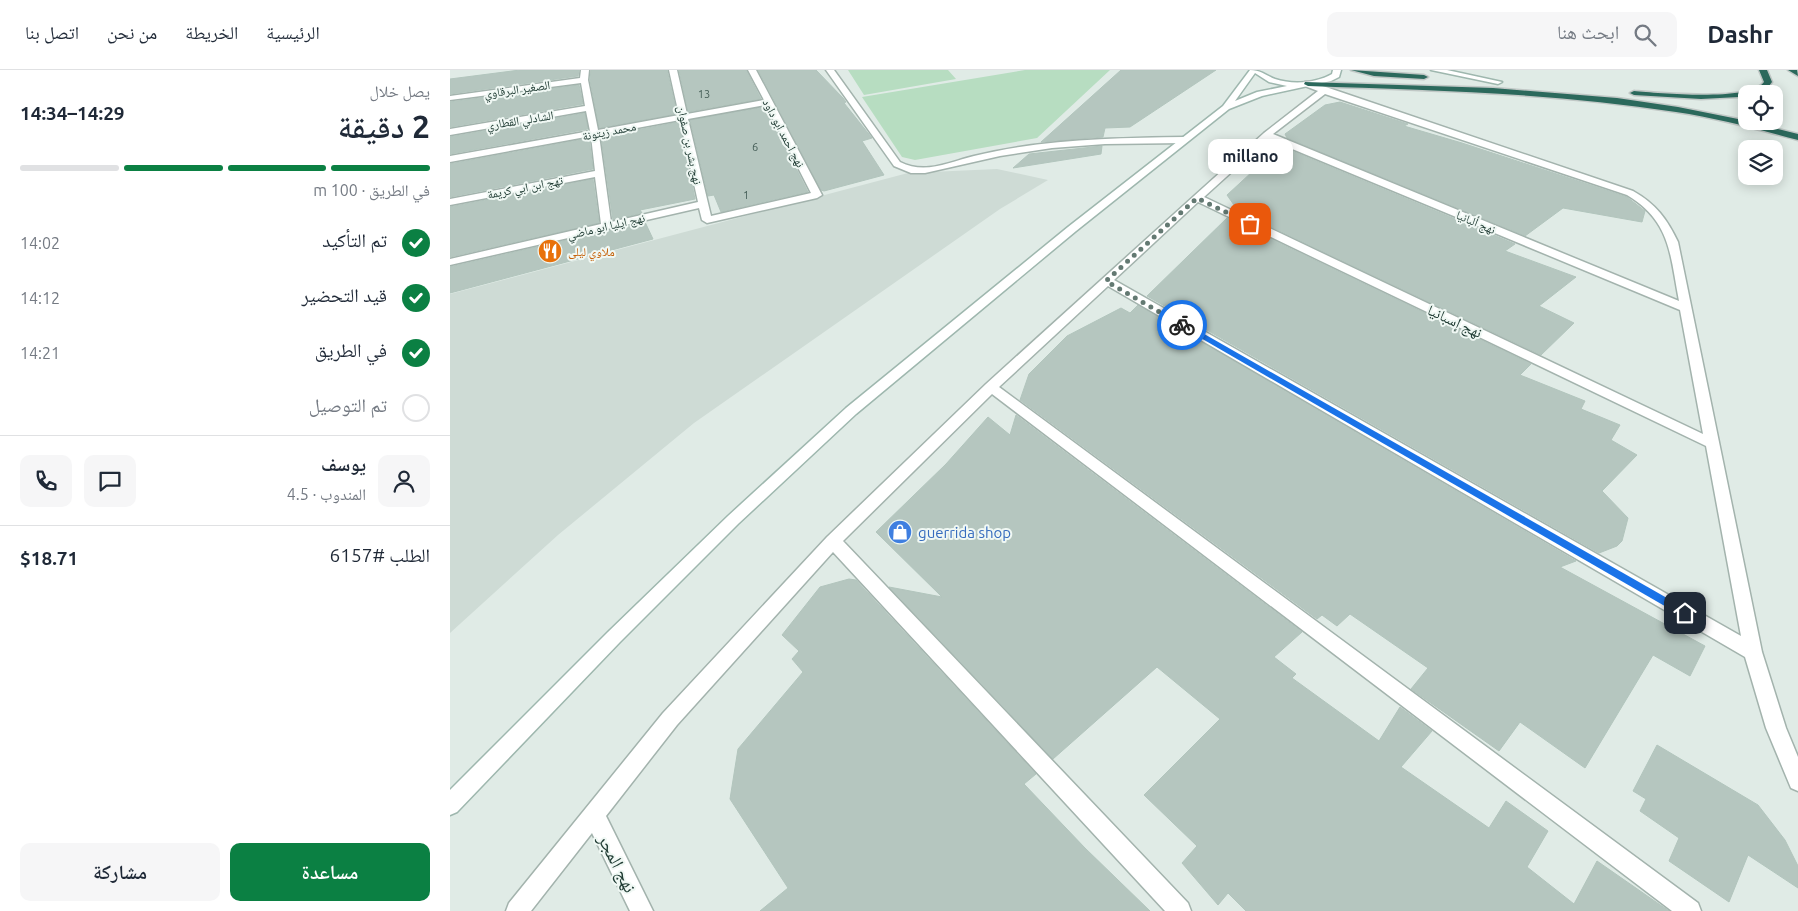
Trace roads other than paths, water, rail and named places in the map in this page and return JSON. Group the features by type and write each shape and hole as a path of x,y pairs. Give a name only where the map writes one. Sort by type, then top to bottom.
{"highway":[{"path":"1355,70 1374,74 1615,92"},
{"path":"1624,92 1698,97 1746,94 1762,89 1768,82 1763,70"},
{"path":"1792,70 1798,74"},
{"path":"1308,84 1407,87 1609,99 1691,110 1758,125 1798,137"}],"street":[{"path":"584,70 584,80 595,134 606,226"},
{"name":"نهج بشر بن صفوان","path":"673,70 707,220"},
{"name":"نهج احمد ابو داود","path":"707,220 817,195 752,70"},
{"path":"830,70 897,164 912,171 945,167 996,154 1050,145 1186,140"},
{"path":"450,805 614,637 733,520 850,411 1072,229 1226,108 1255,70 1264,77 1273,80 1308,84 1324,91 1630,193 1646,202 1661,217 1673,242 1753,652 1776,728 1798,781"},
{"path":"1226,108 1260,94 1330,80 1336,75 1337,70"},
{"path":"1435,70 1498,82"},
{"name":"الصغير البرقاوي","path":"450,98 584,80"},
{"path":"517,911 670,719 833,541 991,387 1106,281 1266,135 1324,91"},
{"name":"محمد زيتونة","path":"450,159 767,102"},
{"name":"الشادلي القطاري","path":"450,132 590,108"},
{"name":"نهج ألبانيا","path":"1266,135 1685,308"},
{"name":"تهج ابن ابي كريمة","path":"450,202 600,173"},
{"name":"نهج إسبانيا","path":"1197,198 1713,444"},
{"name":"نهج ايليا ابو ماضي","path":"450,262 703,204"},
{"path":"1106,281 1753,652"},
{"path":"991,387 1690,911"},
{"path":"833,541 1180,911"},
{"name":"نهج المجر","path":"594,815 642,911"}],"place":[{"name":"millano","path":"1250,224"},
{"name":"ملاوي ليلى","path":"550,251"},
{"name":"guerrida shop","path":"900,532"}]}
